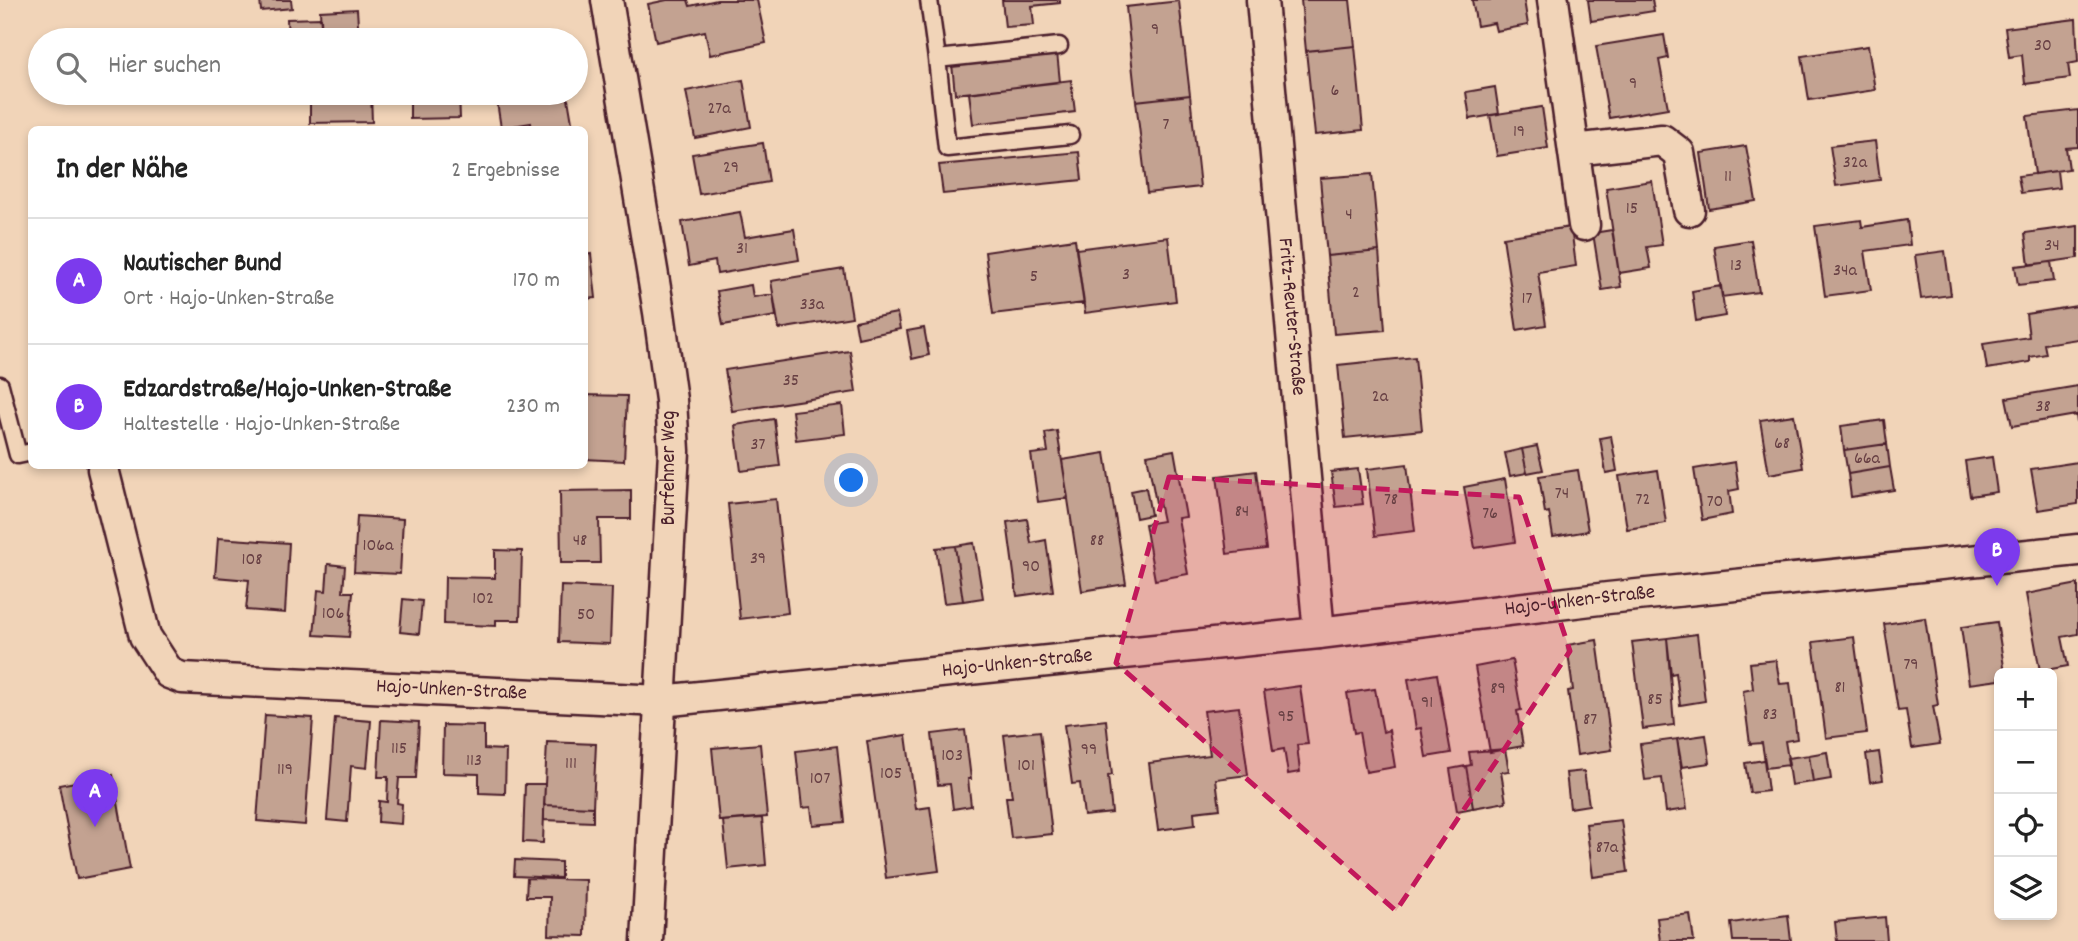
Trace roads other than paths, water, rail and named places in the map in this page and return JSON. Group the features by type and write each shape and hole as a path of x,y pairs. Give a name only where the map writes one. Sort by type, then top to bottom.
{"street":[{"name":"Burfehner Weg","path":"607,0 659,312 671,400 674,451 647,941"},
{"name":"Fritz-Reuter-Straße","path":"1262,0 1319,634"},
{"path":"1553,0 1584,225"},
{"path":"1574,150 1662,140 1679,153 1689,210"},
{"name":"Hajo-Unken-Straße","path":"103,469 145,636 169,673 182,678 660,701 1319,634 1608,598 2078,550"}],"lane":[{"path":"929,0 947,148 1070,135"},
{"path":"937,59 1059,46"},
{"path":"0,385 18,455 28,453"}],"place":[{"name":"Edzardstraße/Hajo-Unken-Straße","path":"1997,586"},
{"name":"Nautischer Bund","path":"95,827"}]}
